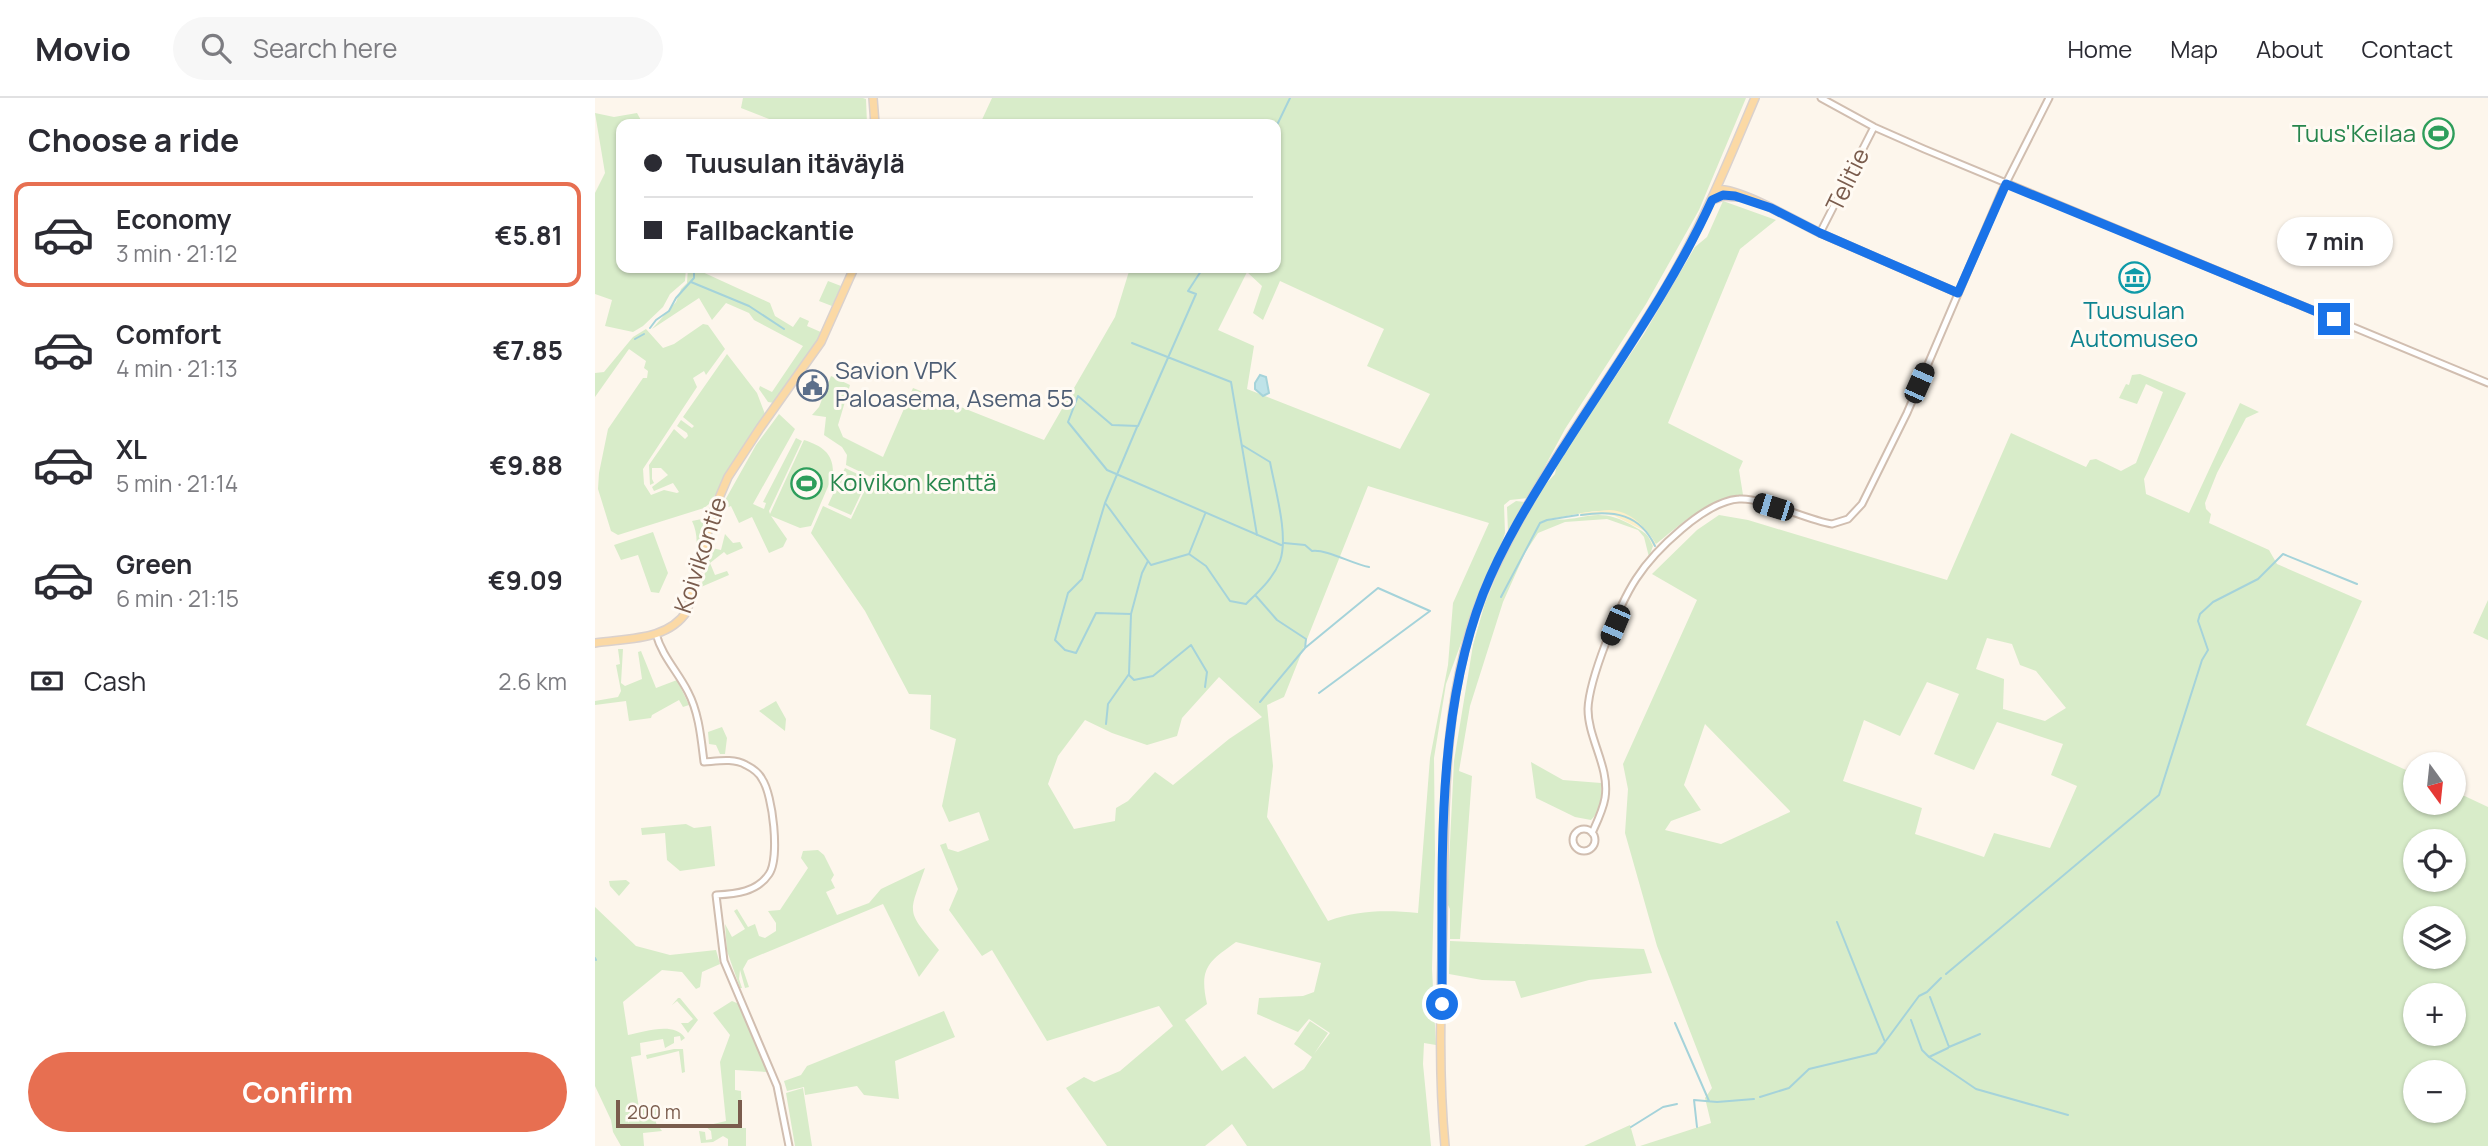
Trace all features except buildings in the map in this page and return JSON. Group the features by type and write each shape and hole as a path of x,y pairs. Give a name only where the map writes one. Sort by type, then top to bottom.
{"main road":[{"path":"873,98 875,119"},
{"path":"1445,1146 1441,1036 1446,780 1452,718 1474,623 1486,587 1516,525 1665,288 1698,230 1755,98"},
{"path":"1724,172 1724,182 1729,187 1820,233"},
{"path":"1716,190 1726,189 1771,208"},
{"path":"1712,200 1723,195 1735,196 1771,208"},
{"name":"Koivikontie","path":"595,643 656,635 681,621 687,611 719,497 750,442 821,342 852,273"}],"street":[{"path":"1821,98 1874,127 2006,184 2488,383"},
{"path":"1589,831 1597,822 1605,798 1606,783 1590,728 1589,693 1622,606 1639,575 1696,517 1723,503 1747,499 1825,523 1838,523 1848,519 1862,505 1907,413 2006,184 2049,98"},
{"name":"Telitie","path":"1820,233 1874,127"},
{"path":"1820,233 1958,293"},
{"path":"656,635 659,647 691,699 698,722 704,762 735,761 745,764 762,779 769,799 774,839 773,864 763,881 744,892 716,895 724,961 777,1086 789,1146"}],"green space":[{"path":"743,98 863,98 866,99 867,119 769,119 741,108"},
{"path":"992,98 1746,98 1699,210 1646,304 1565,429 1528,498 1510,500 1504,505 1505,533 1499,552 1481,589 1446,684 1434,758 1432,969 1436,1045 1424,1043 1423,1064 1431,1146 1247,1146 1232,1124 1205,1146 1107,1146 1066,1088 1084,1077 1094,1082 1120,1071 1173,1026 1159,1006 1047,1041 992,950 982,956 949,910 958,889 940,845 946,843 948,849 958,852 989,840 979,812 949,822 942,806 956,739 930,729 931,695 909,694 865,611 811,533 823,506 851,519 871,477 846,465 847,455 842,447 824,435 826,417 812,415 819,407 831,376 850,385 838,425 843,437 883,457 913,388 1044,440 1115,317 1128,273 1246,273 1218,330 1254,346 1247,389 1400,449 1430,394 1367,366 1384,329 1280,281 1263,320 1253,313 1262,286 1248,273 1281,273 1281,119 982,119","holes":["1368,486 1489,523 1453,603 1448,665 1430,758 1418,913 1372,912 1328,921 1267,817 1273,766 1267,705 1284,697","1219,677 1262,717 1229,739 1173,785 1155,772 1128,801 1116,808 1115,821 1074,829 1048,784 1058,756 1085,720 1147,745 1177,736 1182,718","1236,942 1321,963 1314,992 1303,996 1259,998 1257,1014 1298,1032 1309,1019 1330,1033 1314,1054 1328,1033 1310,1021 1294,1044 1312,1057 1304,1069 1273,1089 1245,1056 1222,1071 1185,1020 1207,1004 1204,982 1208,967"]},
{"path":"595,113 614,117 637,113 640,119 616,119 616,273 686,273 685,281 670,294 663,307 633,332 605,326 612,300 595,294 595,193 605,173"},
{"path":"1723,201 1776,220 1740,249 1668,423 1743,461 1739,470 1743,495 1707,507 1656,544 1645,529 1621,513 1596,511 1549,519 1600,515 1621,520 1642,531 1648,536 1653,546 1649,557 1644,537 1638,530 1607,519 1565,522 1538,533 1525,553 1503,602 1470,706 1459,771 1472,776 1460,939 1450,939 1450,909 1447,903 1454,761 1473,645 1485,603 1527,513 1542,488 1555,474 1557,463 1644,334 1695,247 1707,237"},
{"path":"688,273 705,273 770,303 775,316 793,327 800,317 809,321 807,326 823,333 709,504 704,508 618,535 611,531 598,489 599,473 608,429 643,378 647,378 648,371 644,368 646,361 629,349 595,397 595,373 604,372 633,337 646,329 663,348 674,344 703,324 708,325 725,349 706,375 704,371 693,378 697,387 643,469 644,484 651,495 664,490 677,493 679,492 673,483 654,491 652,487 668,475 661,468 652,468 654,483 650,485 649,465 674,429 685,439 688,436 677,426 681,420 692,428 694,426 683,417 727,354 757,393 765,414 774,403 768,402 759,389 760,386 772,392 803,346 754,320 749,313 726,303 712,320 699,298 652,329 676,302 681,289 687,283"},
{"path":"828,281 841,286 832,306 819,301"},
{"path":"2140,374 2186,393 2144,479 2146,494 2189,513 2240,403 2259,412 2246,418 2217,473 2205,503 2211,514 2209,523 2269,550 2277,564 2362,601 2306,725 2403,769 2403,816 2466,816 2466,797 2488,807 2488,1146 1640,1146 1711,1123 1705,1098 1712,1088 1657,946 1625,833 1628,789 1623,764 1697,600 1652,574 1697,530 1719,515 1748,520 1947,580 2011,433 2086,467 2090,460 2096,459 2121,471 2136,463 2163,392 2146,384 2137,404 2119,398 2126,384 2129,385 2132,375","holes":["1987,638 2012,644 2020,665 2036,671 2066,708 2045,721 2003,709 2004,679 1976,669","1927,682 1959,694 1934,754 1974,770 1997,722 2063,744 2051,775 2077,786 2050,848 1994,833 1984,857 1915,834 1922,808 1843,781 1864,720 1900,736","1705,724 1790,812 1721,844 1665,830 1671,821 1701,810 1684,785"]},
{"path":"779,414 795,429 753,504 764,509 766,503 763,502 796,438 802,441 769,511 770,514 804,440 826,451 833,467 833,475 811,526 800,528 771,516 787,539 783,547 769,553 752,517 739,523 731,506 719,511 756,445"},
{"path":"845,468 868,479 851,515 828,505"},
{"path":"1516,501 1525,502 1508,532 1507,507"},
{"path":"707,518 695,571 692,570 697,539 692,521"},
{"path":"653,532 668,573 659,593 651,592 638,555 621,560 614,545"},
{"path":"725,534 733,543 740,542 743,548 727,555 724,552 710,563 715,575 727,571 729,575 701,587 712,548 721,550"},
{"path":"2488,600 2488,640 2473,633"},
{"path":"618,649 623,649 621,683 625,686 642,679 638,652 641,651 656,688 677,680 689,705 683,707 679,700 651,718 629,721 626,701 595,705 595,701 618,697 621,691 616,665 620,664"},
{"path":"776,701 786,719 785,731 759,711"},
{"path":"722,727 727,738 725,754 720,754 716,745 709,744 708,732"},
{"path":"1531,762 1563,780 1601,783 1600,803 1591,820 1575,817 1536,798"},
{"path":"686,824 694,828 711,826 715,866 680,871 667,860 665,833 642,835 641,828"},
{"path":"818,850 824,855 834,875 831,880 835,888 826,892 837,915 869,903 881,889 925,868 915,896 913,912 939,950 919,977 883,904 748,960 743,969 749,987 745,988 740,970 740,988 727,951 725,924 732,937 745,929 734,911 737,909 748,927 755,924 759,936 765,938 776,931 776,923 768,911 780,910 808,868 801,858 803,851"},
{"path":"626,880 630,883 619,896 609,881"},
{"path":"595,907 636,946 670,955 716,950 720,964 702,972 700,987 696,989 682,972 662,970 623,1002 628,1035 666,1029 674,1030 685,1038 681,1041 680,1036 674,1037 674,1043 665,1048 663,1039 640,1043 641,1055 631,1057 639,1108 657,1105 656,1123 662,1131 643,1133 644,1146 621,1146 595,1086"},
{"path":"1450,941 1644,949 1652,973 1589,980 1521,998 1515,981 1482,980 1449,974"},
{"path":"678,998 698,1020 688,1033 681,1023 688,1023 693,1019 677,1001 672,1005"},
{"path":"732,1001 739,1004 767,1072 735,1070 735,1090 741,1091 742,1128 746,1128 746,1146 728,1146 728,1139 723,1136 713,1142 701,1143 699,1131 705,1132 706,1140 712,1139 711,1131 705,1126 726,1121 720,1062 730,1035 713,1013"},
{"path":"944,1011 955,1037 895,1061 899,1099 864,1095 857,1086 805,1095 804,1087 787,1091 784,1081 801,1075 807,1066"},
{"path":"683,1049 685,1072 682,1073 679,1051 647,1059 646,1055"},
{"path":"803,1088 812,1146 795,1146 786,1093"},
{"path":"1630,1125 1636,1146 1584,1146"}],"sand":[{"path":"1617,511 1631,517 1647,532 1615,516 1581,516 1581,513"}],"water":[{"path":"1260,375 1266,377 1269,393 1263,396 1255,389"}],"waterway":[{"path":"1280,119 1290,98"},
{"path":"650,328 669,311 676,298 694,278 694,273"},
{"path":"1200,273 1188,291 1196,294 1138,426 1112,425 1078,396 1068,422 1107,470 1281,545"},
{"path":"691,282 749,306 784,329"},
{"path":"635,339 644,334"},
{"path":"1132,343 1231,382 1257,535"},
{"path":"1131,614 1096,613 1076,653 1065,650 1055,640 1068,593 1082,579 1105,503 1137,427"},
{"path":"1189,554 1206,566 1230,601 1246,604 1274,573 1280,561 1282,526 1270,462 1242,445"},
{"path":"1106,504 1151,565 1189,554 1205,514"},
{"path":"1581,515 1604,513 1625,517 1642,527 1655,546"},
{"path":"1501,597 1540,523 1578,515"},
{"path":"1284,543 1305,545 1312,551 1325,552 1369,567"},
{"path":"1946,974 2159,795 2202,660 2208,650 2198,621 2200,614 2213,602 2258,579 2283,554 2357,584"},
{"path":"1106,724 1108,704 1129,674 1131,614 1148,561"},
{"path":"1260,702 1305,648 1378,588 1430,611 1319,693"},
{"path":"1256,596 1277,620 1306,639 1305,648"},
{"path":"1129,675 1134,680 1153,676 1191,645 1207,672 1205,687"},
{"path":"1760,1097 1789,1088 1809,1069 1876,1053 1885,1042 1837,922"},
{"path":"1885,1042 1919,996 1941,978"},
{"path":"1930,997 1949,1047 1980,1034"},
{"path":"1911,1020 1922,1050 1976,1089 2068,1115"},
{"path":"1675,1023 1709,1101"},
{"path":"1929,1057 1948,1048"},
{"path":"1697,1127 1694,1100 1717,1102 1754,1099"},
{"path":"1631,1127 1663,1107 1677,1104"}],"place":[{"name":"Tuus'Keilaa","path":"2439,134"},
{"name":"Tuusulan Automuseo","path":"2134,277"},
{"name":"Savion VPK Paloasema, Asema 55","path":"812,385"},
{"name":"Koivikon kenttä","path":"807,483"}],"route":[{"path":"1442,1004 1446,777 1452,718 1465,656 1482,596 1528,503 1644,324 1698,230 1712,200 1723,195 1735,196 1771,208 1820,233 1958,293 2006,184 2334,319"}]}
